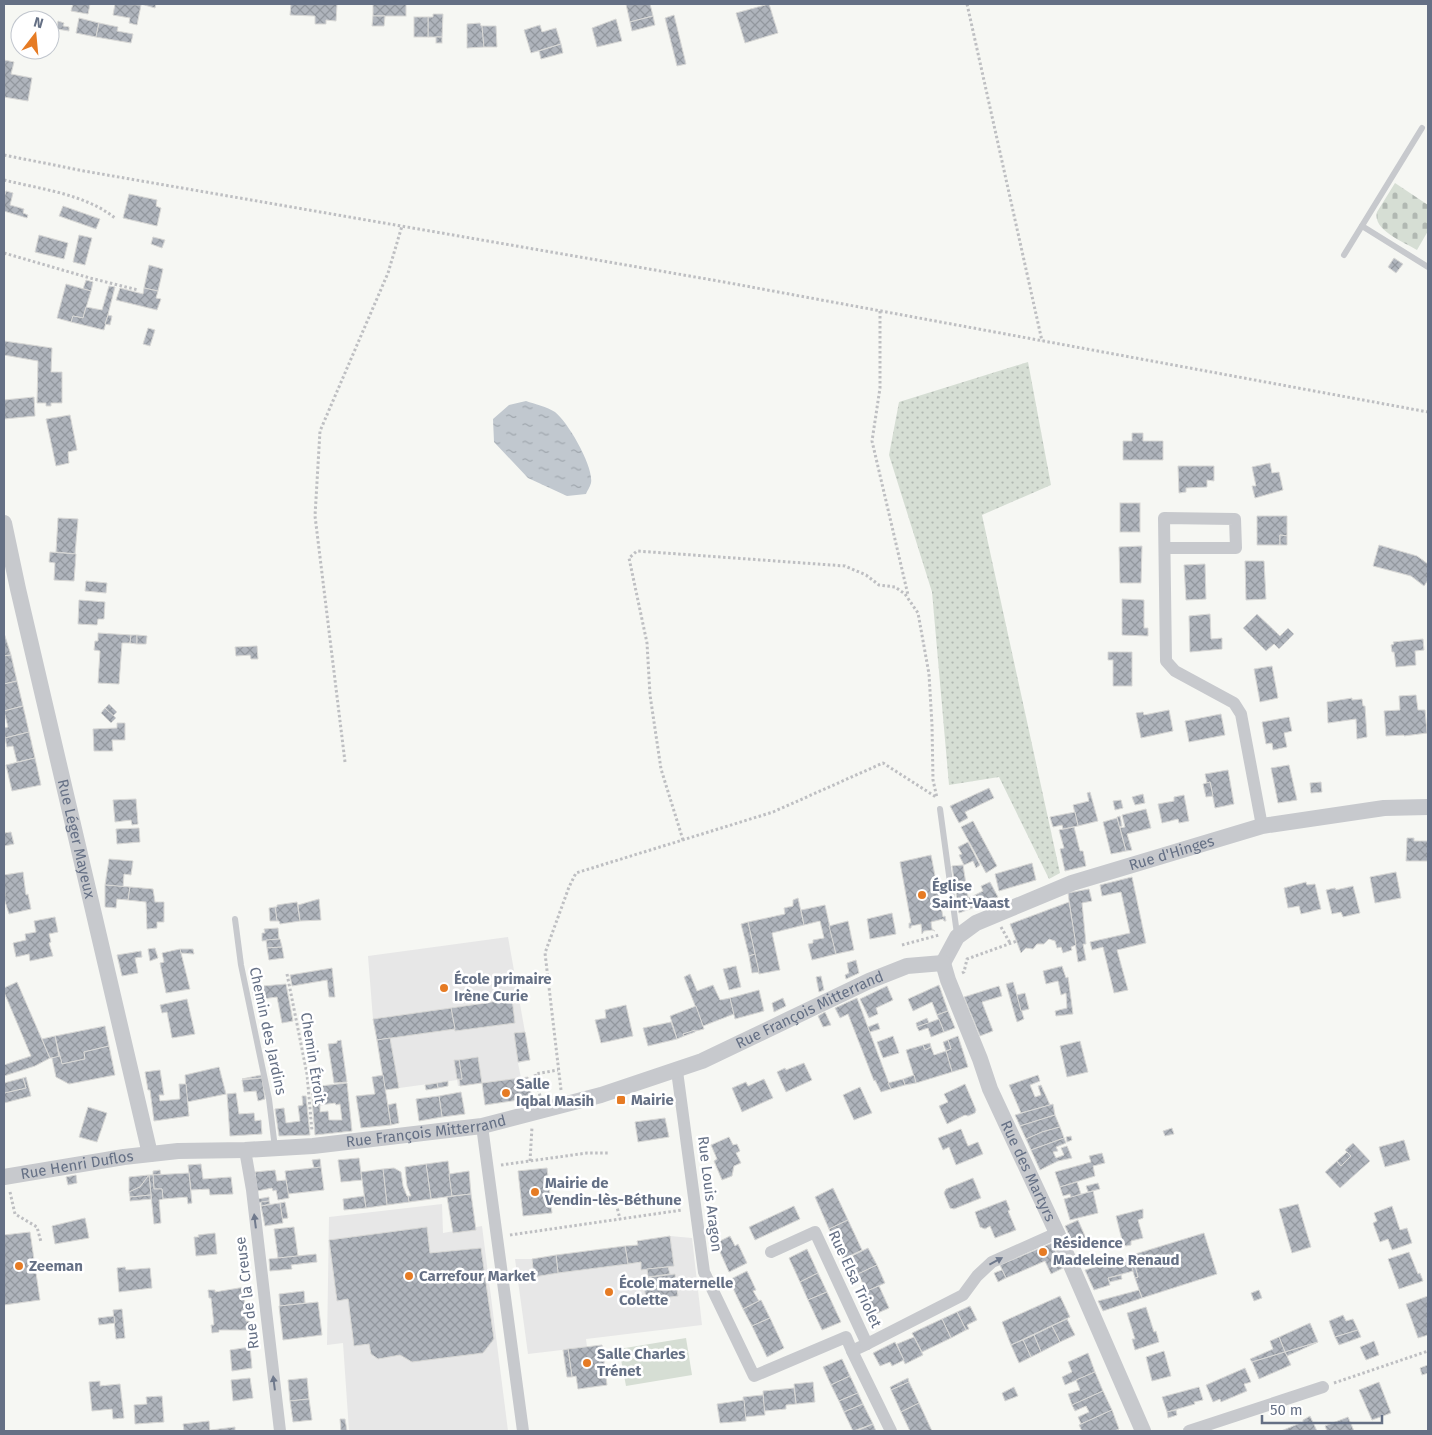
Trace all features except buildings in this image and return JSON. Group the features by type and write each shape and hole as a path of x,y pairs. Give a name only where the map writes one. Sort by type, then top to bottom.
{"street":[{"path":"1164,548 1236,548 1236,519 1164,518 1164,548 1166,661 1175,671 1234,703 1241,714 1262,826"},
{"name":"Rue Léger Mayeux","path":"4,523 150,1154"},
{"name":"Rue d'Hinges","path":"942,962 958,937 976,923 1072,883 1262,826 1384,808 1428,807"},
{"name":"Rue François Mitterrand","path":"150,1154 178,1151 275,1149 313,1146 482,1126 601,1095 677,1071 702,1062 869,981 907,966 942,962"},
{"name":"Rue des Martyrs","path":"942,962 990,1089 1057,1233 1143,1431"},
{"name":"Rue Louis Aragon","path":"677,1071 704,1272 754,1376 846,1338 852,1351"},
{"path":"482,1126 523,1431"},
{"name":"Rue de la Creuse","path":"245,1150 253,1200 280,1431"},
{"name":"Rue Henri Duflos","path":"4,1177 150,1154"},
{"name":"Rue Elsa Triolet","path":"771,1252 815,1232 867,1344 963,1295 977,1276 992,1262 1057,1233"},
{"path":"867,1344 852,1351 891,1431"},
{"path":"1189,1431 1324,1386"}],"lane":[{"path":"1344,255 1422,128"},
{"path":"1362,226 1428,267"},
{"path":"940,809 958,937"},
{"name":"Chemin des Jardins","path":"235,919 241,965 269,1099 275,1149"}],"path":[{"path":"967,4 1042,341"},
{"path":"4,154 84,171 880,310 1428,412"},
{"path":"4,180 80,199 115,218"},
{"path":"345,762 315,516 320,431 388,273 402,226"},
{"path":"4,253 138,290"},
{"path":"880,310 880,388 872,441 908,598"},
{"path":"683,840 661,769 650,695 647,643 629,558 637,551 845,566 866,575 880,585 895,586 905,594 918,613 929,674 933,780 940,809"},
{"path":"563,1104 545,953 563,903 576,874 773,812 883,763 936,798"},
{"path":"902,946 938,936 955,919"},
{"path":"948,980 964,972 967,959 1016,941"},
{"name":"Chemin Étroit","path":"287,974 306,1074 313,1146"},
{"path":"530,1161 533,1124 529,1102 541,1100 535,1074 558,1070"},
{"path":"488,1168 587,1153 610,1153"},
{"path":"11,1198 14,1214 37,1227 41,1242"},
{"path":"615,1199 620,1219"},
{"path":"497,1237 695,1208"},
{"path":"1324,1386 1428,1351"}],"shaded area":[{"name":"École primaire Irène Curie","path":"508,937 530,1060 518,1063 521,1078 458,1086 457,1080 385,1090 373,1019 368,956"},
{"path":"442,1204 443,1233 482,1226 508,1431 349,1431 343,1343 327,1345 329,1217"},
{"name":"École maternelle Colette","path":"670,1236 692,1238 702,1325 586,1339 587,1347 528,1354 515,1259 532,1259 637,1245 637,1241"}],"green space":[{"path":"1395,183 1428,205 1428,231 1417,250 1390,235 1379,224 1377,218 1377,212"},
{"path":"1028,362 1051,485 982,515 1060,873 1049,879 999,777 949,785 932,592 889,455 899,402"},
{"path":"686,1338 692,1375 626,1386 619,1349"}],"water":[{"path":"526,401 555,412 567,425 579,445 591,476 591,483 586,494 567,496 528,478 494,442 493,419 509,405"}],"place":[{"name":"Église Saint-Vaast","path":"922,895"},
{"name":"École primaire Irène Curie","path":"444,988"},
{"name":"Salle Iqbal Masih","path":"506,1093"},
{"name":"Mairie","path":"621,1100"},
{"name":"Mairie de Vendin-lès-Béthune","path":"535,1192"},
{"name":"Résidence Madeleine Renaud","path":"1043,1252"},
{"name":"Zeeman","path":"19,1266"},
{"name":"Carrefour Market","path":"409,1276"},
{"name":"École maternelle Colette","path":"609,1292"},
{"name":"Salle Charles Trénet","path":"587,1363"}]}
